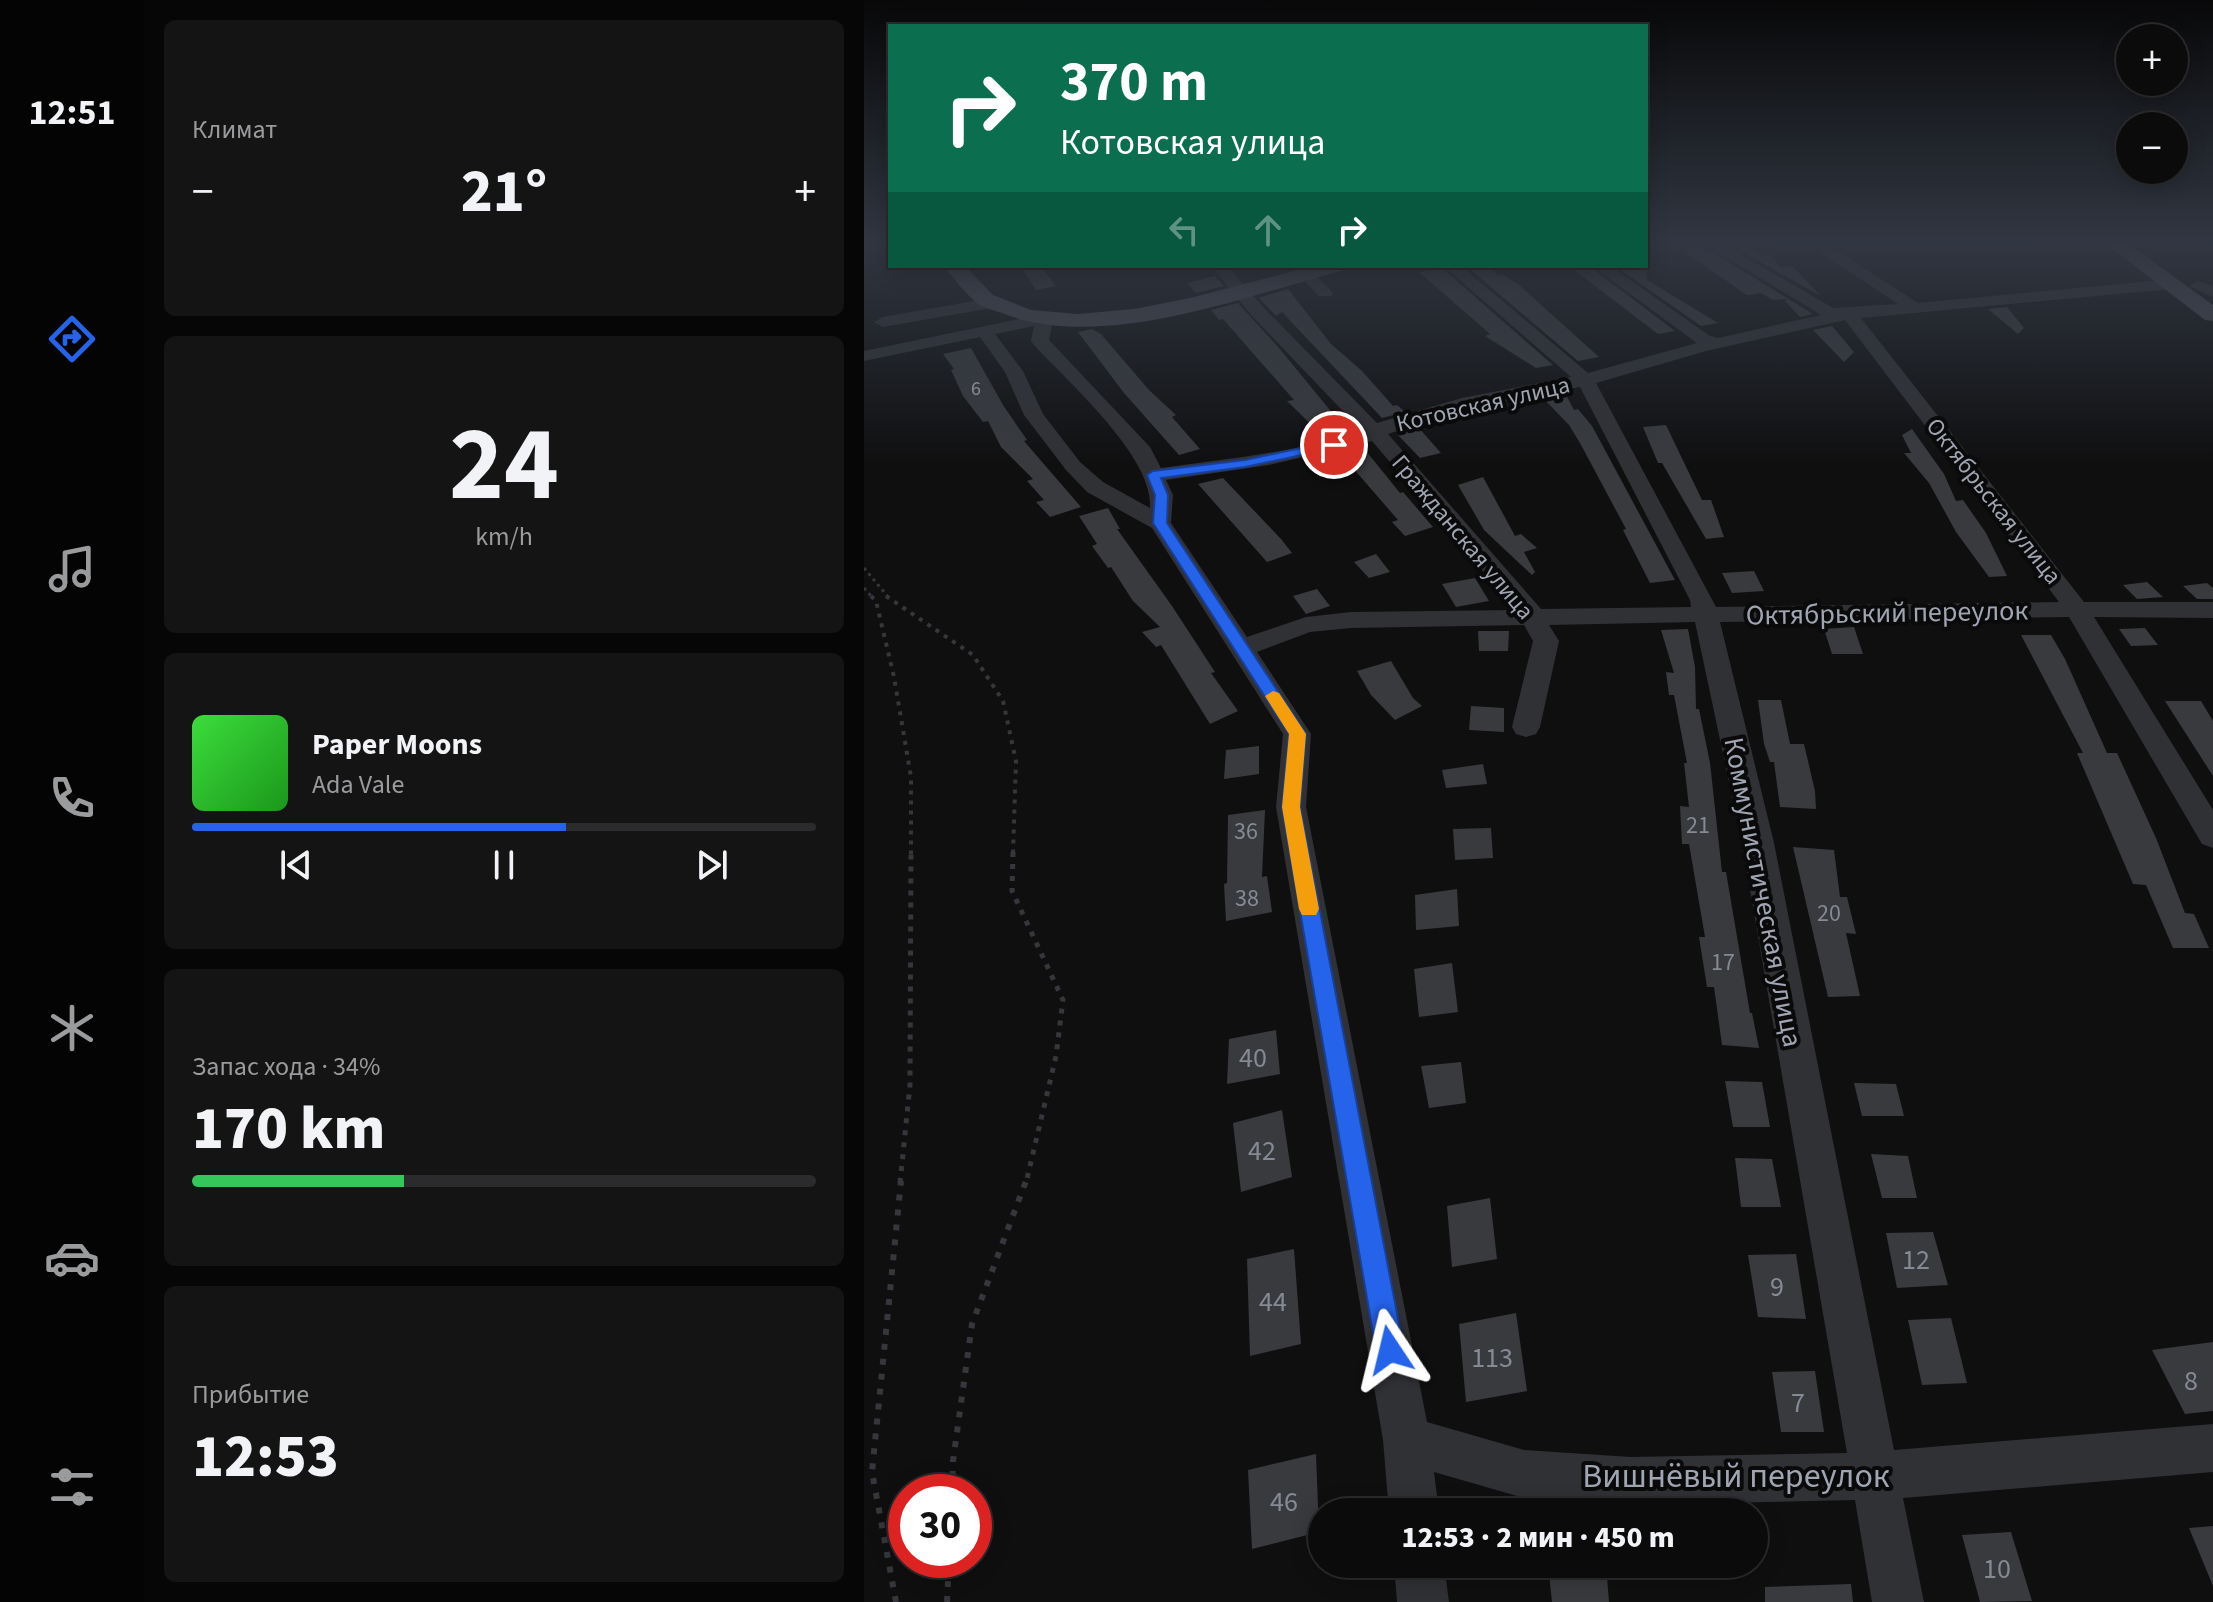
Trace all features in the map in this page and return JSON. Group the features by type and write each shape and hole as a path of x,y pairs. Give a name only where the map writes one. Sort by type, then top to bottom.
{"main road":[{"path":"1023,315 1098,322 1149,315"}],"street":[{"path":"883,322 924,315"},
{"name":"Гражданская улица","path":"1261,315 1376,434 1524,602 1546,641 1526,727"},
{"name":"Коммунистическая улица","path":"1509,315 1585,380 1695,587 1705,616 1758,843 1898,1602"},
{"path":"1669,315 1704,340 1719,344"},
{"name":"Котовская улица","path":"1153,475 1245,463 1376,434 1385,427 1462,404 1585,380 1846,315"},
{"name":"Октябрьская улица","path":"1850,315 2077,609 2213,836"},
{"path":"864,356 1044,319 1040,341 1143,451 1162,495 1160,523"},
{"path":"984,331 1014,371 1034,415 1073,466 1095,487 1160,523 1297,734 1291,807 1407,1440 1413,1498"},
{"name":"Октябрьский переулок","path":"1533,618 2077,609 2213,610"},
{"path":"1242,648 1306,625 1351,620 1480,616 1533,618"},
{"name":"Вишнёвый переулок","path":"1407,1440 1524,1474 1631,1481 1875,1476 2213,1448"},
{"path":"1420,1578 1423,1602"}],"path":[{"path":"864,568 885,595 973,655 1003,701 1016,761 1012,891 1063,1000 1056,1056 1032,1166 972,1324 953,1474"},
{"path":"864,588 876,601 894,677 911,777 910,1085 872,1472 896,1602"},
{"path":"947,1602 948,1578"}],"building":[{"path":"1215,315 1249,315 1348,432 1325,438 1287,401 1294,400 1223,319 1219,320"},
{"path":"1285,315 1308,315 1331,344 1362,371 1393,406 1397,405 1405,412 1382,418"},
{"path":"1468,315 1496,315 1553,365 1536,368 1485,336 1490,334"},
{"path":"1523,315 1552,315 1599,357 1578,361"},
{"path":"1633,315 1654,315 1675,331 1658,334"},
{"path":"1685,315 1704,315 1718,323 1701,326"},
{"path":"1995,315 2013,315 2024,328 2018,334"},
{"path":"1832,326 1854,352 1844,362 1813,330"},
{"path":"1092,329 1101,334 1149,390 1176,415 1172,417 1200,449 1179,455 1124,393 1078,332"},
{"path":"971,348 1027,440 1024,441 1081,507 1050,517 1036,502 1044,500 1027,481 1033,479 1001,447 988,421 983,422 963,396 951,370 954,369 943,354"},
{"path":"1565,393 1574,410 1578,409 1592,426 1675,580 1650,583 1623,530 1626,529 1580,443 1569,425 1542,397"},
{"path":"1666,425 1702,500 1711,500 1724,537 1706,539 1662,463 1658,463 1643,427"},
{"path":"1418,427 1441,453 1420,458 1397,434"},
{"path":"1912,429 1944,474 1956,501 1963,500 1986,533 2007,576 1989,577 1956,532 1929,483 1904,453 1911,453 1902,435"},
{"path":"1362,446 1400,493 1403,492 1433,527 1405,536 1392,522 1398,520 1339,452"},
{"path":"1483,477 1515,536 1521,534 1537,548 1524,552 1535,572 1532,575 1484,530 1458,485"},
{"path":"1223,478 1292,553 1267,562 1198,484"},
{"path":"1108,508 1120,529 1117,529 1172,606 1215,672 1211,673 1238,711 1210,724 1161,645 1156,647 1142,632 1160,627 1133,601 1111,567 1108,568 1092,546 1097,544 1079,516"},
{"path":"1376,554 1390,572 1369,578 1354,562"},
{"path":"1754,571 1764,591 1732,593 1722,573"},
{"path":"1475,578 1489,601 1456,607 1442,584"},
{"path":"2147,582 2163,597 2137,599 2123,585"},
{"path":"2207,583 2213,588 2213,599 2197,599 2183,586"},
{"path":"1317,589 1330,606 1306,614 1293,596"},
{"path":"1854,627 1863,654 1832,654 1824,629"},
{"path":"2145,628 2158,645 2131,646 2119,629"},
{"path":"1688,629 1695,667 1696,709 1699,709 1710,763 1722,872 1726,872 1759,1048 1722,1045 1714,987 1707,987 1699,937 1705,937 1689,844 1682,844 1680,806 1689,807 1684,763 1687,763 1674,695 1669,695 1666,672 1674,673 1661,630"},
{"path":"1478,631 1509,631 1508,651 1479,651"},
{"path":"2021,635 2051,635 2107,753 2117,753 2156,838 2185,913 2194,914 2209,948 2173,948 2146,885 2133,884 2077,753 2083,753"},
{"path":"1391,661 1413,698 1422,706 1395,720 1371,695 1357,671"},
{"path":"1758,700 1781,700 1790,744 1804,744 1816,809 1780,807 1774,762 1770,762 1764,744"},
{"path":"2165,701 2201,701 2213,721 2213,776"},
{"path":"1471,706 1504,708 1504,732 1469,730"},
{"path":"1259,746 1259,774 1224,779 1226,750"},
{"path":"1483,764 1487,784 1446,788 1442,770"},
{"path":"1265,810 1262,877 1267,876 1272,912 1226,921 1224,884 1227,883 1228,815"},
{"path":"1491,828 1493,858 1455,860 1453,829"},
{"path":"1793,847 1834,850 1840,897 1847,897 1856,934 1846,933 1860,996 1828,997"},
{"path":"1457,889 1459,926 1416,930 1415,895"},
{"path":"1452,963 1458,1012 1419,1017 1414,969"},
{"path":"1276,1030 1280,1074 1227,1084 1229,1039"},
{"path":"1461,1062 1466,1103 1429,1108 1421,1066"},
{"path":"1725,1081 1762,1082 1770,1127 1733,1127"},
{"path":"1854,1083 1896,1084 1904,1116 1862,1116"},
{"path":"1282,1110 1292,1177 1241,1192 1233,1123"},
{"path":"1871,1154 1908,1156 1917,1198 1882,1198"},
{"path":"1735,1158 1772,1159 1781,1207 1741,1207"},
{"path":"1490,1198 1497,1259 1452,1267 1447,1206"},
{"path":"1933,1232 1948,1285 1897,1288 1886,1233"},
{"path":"1294,1249 1301,1344 1250,1356 1247,1259"},
{"path":"1796,1254 1806,1319 1758,1317 1748,1255"},
{"path":"1516,1313 1527,1391 1466,1402 1459,1324"},
{"path":"1951,1318 1967,1383 1922,1385 1908,1320"},
{"path":"2213,1342 2213,1411 2185,1414 2152,1350"},
{"path":"1815,1371 1824,1432 1781,1432 1772,1372"},
{"path":"1316,1454 1318,1498 1308,1498 1308,1535 1252,1549 1248,1470"},
{"path":"2213,1526 2213,1586 2189,1528"},
{"path":"2011,1532 2032,1601 1980,1602 1962,1535"},
{"path":"1549,1578 1607,1578 1609,1602 1552,1602"},
{"path":"1851,1584 1853,1602 1765,1602 1765,1587"}],"slow traffic":[{"path":"1273,696 1297,734 1291,807 1309,909"}],"route":[{"path":"1334,445 1245,463 1153,475 1162,495 1160,523 1297,734 1291,807 1390,1350"}]}
